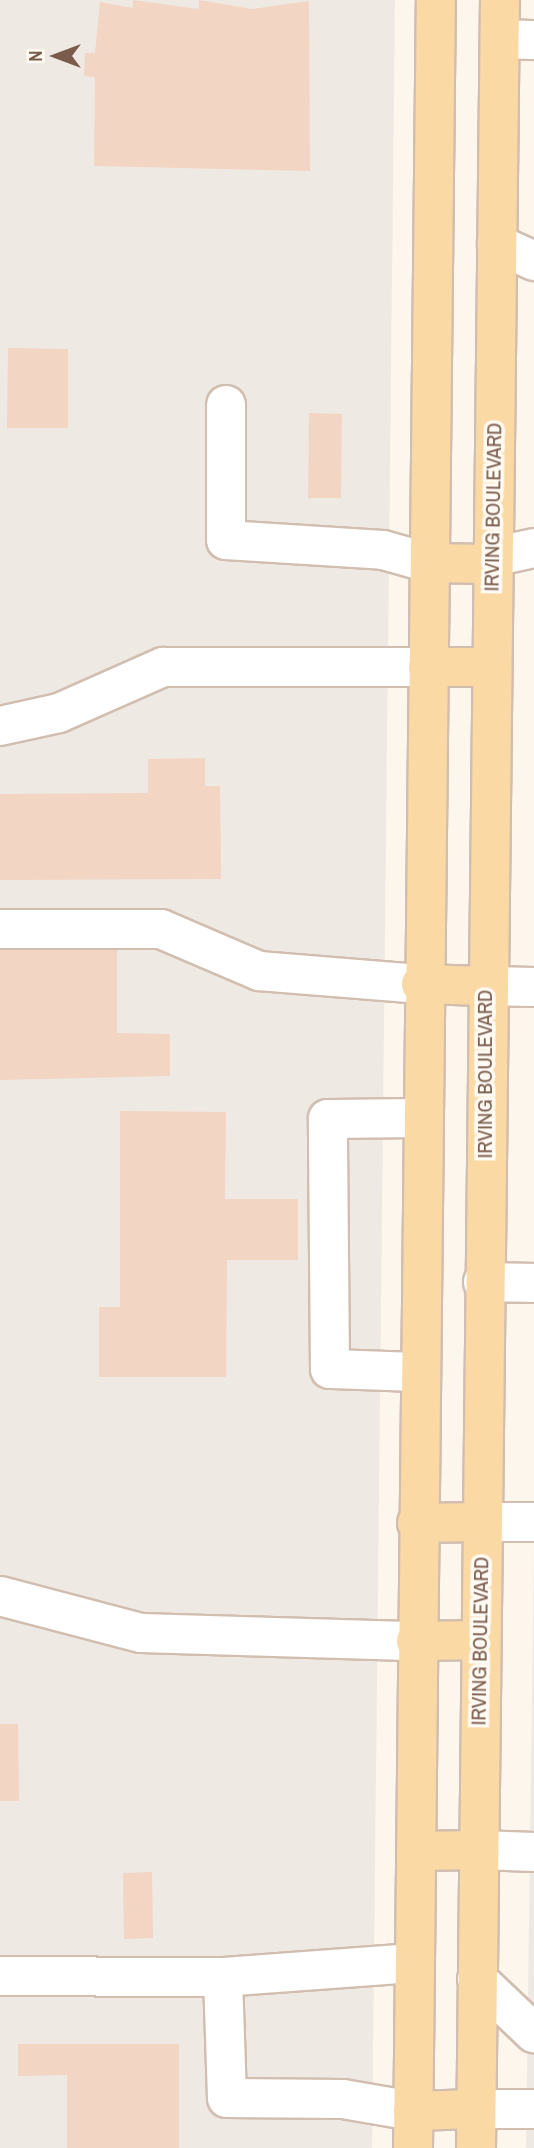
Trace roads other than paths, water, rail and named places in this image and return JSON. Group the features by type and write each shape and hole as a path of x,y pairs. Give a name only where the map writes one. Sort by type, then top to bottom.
{"main road":[{"path":"436,0 430,563 421,984 413,2130 477,2109"},
{"name":"IRVING BOULEVARD","path":"476,2148 485,986 497,244 517,40 500,0"},
{"path":"430,563 493,561"},
{"path":"428,667 491,667"},
{"path":"421,984 485,986"},
{"path":"417,1523 482,1522"},
{"path":"416,1641 481,1640"},
{"path":"416,1851 478,1850"}],"lane":[{"path":"497,244 534,261"},
{"path":"226,405 226,540 383,551 430,563"},
{"path":"493,561 534,548"},
{"path":"0,726 60,713 163,667 428,667"},
{"path":"0,929 161,929 259,971 421,984"},
{"path":"485,986 534,986"},
{"path":"418,1372 330,1369 328,1119 420,1118"},
{"path":"483,1282 534,1283"},
{"path":"482,1522 534,1522"},
{"path":"0,1596 141,1633 416,1641"},
{"path":"478,1850 534,1852"},
{"path":"0,1976 223,1977 414,1963"},
{"path":"223,1977 227,2098 343,2099 413,2130"},
{"path":"478,1979 534,2033"},
{"path":"477,2109 534,2109"}]}
